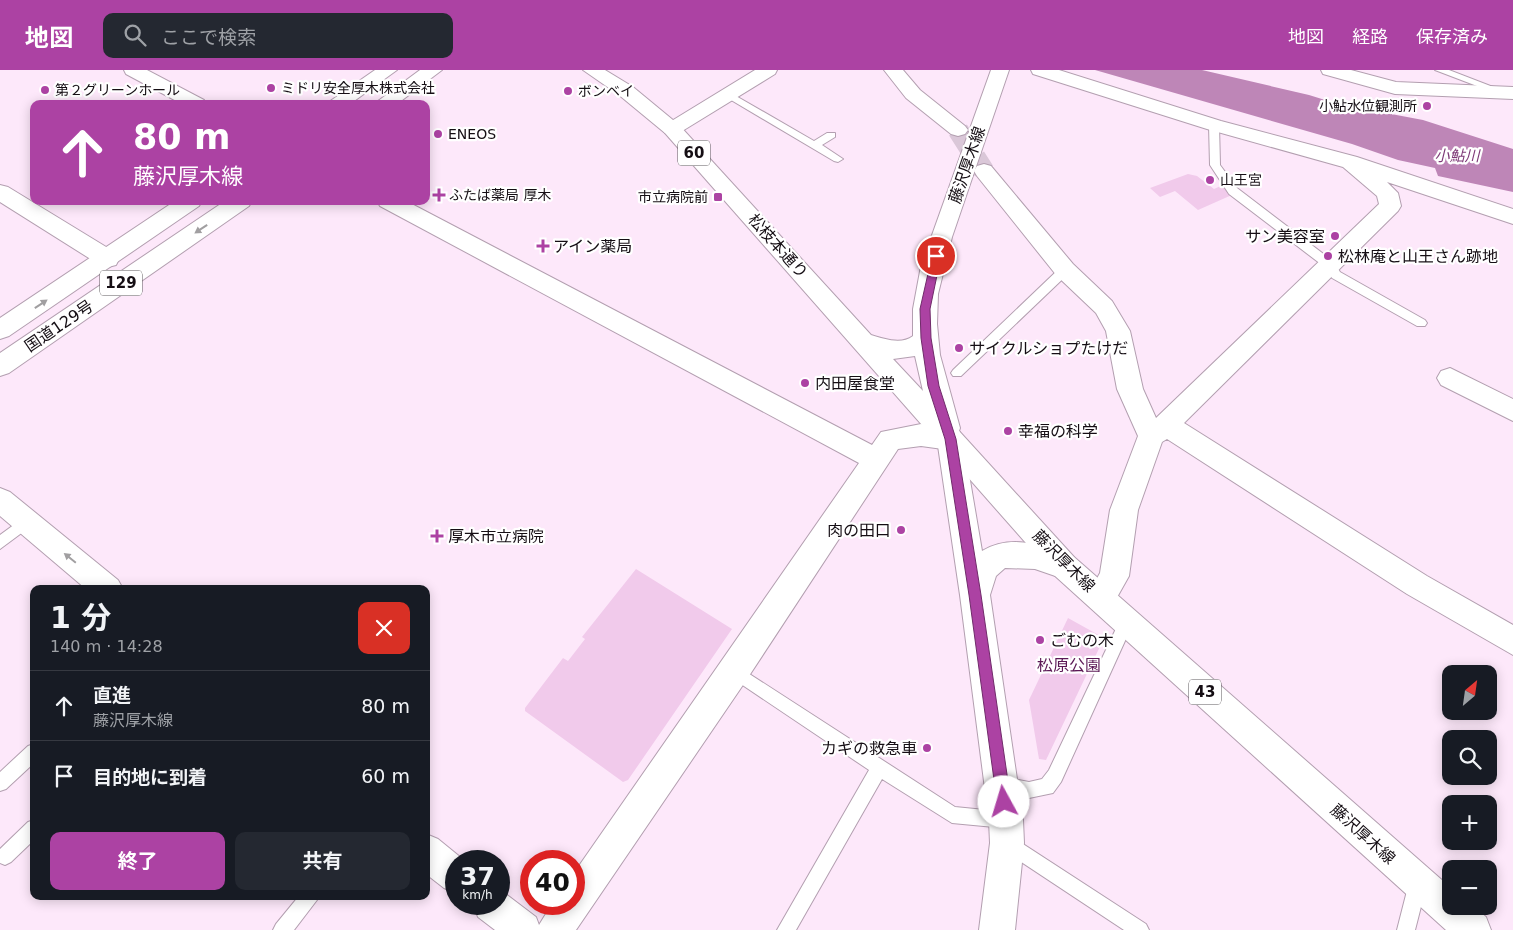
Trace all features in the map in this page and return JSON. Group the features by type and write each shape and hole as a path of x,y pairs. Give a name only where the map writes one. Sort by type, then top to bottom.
{"main road":[{"path":"133,70 190,100"},
{"path":"342,100 388,70"},
{"path":"390,100 433,70"},
{"name":"松枝本通り","path":"592,70 626,90 672,129 950,439"},
{"path":"672,129 768,70"},
{"path":"893,70 913,94 958,130"},
{"name":"藤沢厚木線","path":"1000,70 940,241 925,309 926,338 933,386 950,439 1064,566 1418,884 1473,930"},
{"path":"1040,70 1214,125 1350,162 1513,217"},
{"path":"1330,70 1395,88 1507,92"},
{"path":"1101,598 1114,576 1124,510 1158,431 1390,206 1387,193 1350,162"},
{"path":"984,171 1065,270 1104,307 1118,331 1130,388 1158,431 1416,586 1513,641"},
{"path":"0,192 108,259"},
{"name":"国道129号","path":"0,330 108,259 185,205"},
{"name":"国道129号","path":"0,366 235,205"},
{"path":"396,205 878,460"},
{"path":"865,342 883,349 898,351 917,347 926,338"},
{"path":"1450,378 1513,411"},
{"path":"585,886 734,671 890,440 921,434 950,439 975,595 1002,785 1006,831 997,930"},
{"path":"0,500 103,585"},
{"path":"975,595 986,566 1001,556 1024,554 1064,566"},
{"path":"430,854 445,867"},
{"path":"504,915 522,930"},
{"path":"555,930 565,915"}],"lane":[{"path":"1440,70 1507,92"},
{"path":"729,95 838,159"},
{"path":"1214,125 1215,165 1233,191 1330,265 1336,275 1421,323"},
{"path":"815,145 831,134"},
{"path":"957,373 1065,270"},
{"path":"0,543 26,522"},
{"path":"1002,785 1029,790 1047,787 1055,776 1127,621"},
{"path":"734,671 952,815 1006,831 1140,930"},
{"path":"0,783 30,756"},
{"path":"786,930 880,767"},
{"path":"5,856 30,832"},
{"path":"1406,930 1418,884"},
{"path":"282,930 308,900"}],"green space":[{"path":"1188,174 1197,176 1214,189 1225,184 1234,194 1198,210 1175,191 1160,197 1150,188"},
{"path":"636,569 732,629 628,780 623,782 525,711 525,708 563,658 568,661 585,639 582,637"},
{"name":"松原公園","path":"1068,618 1104,638 1046,760 1039,759 1029,700"}],"water":[{"name":"小鮎川","path":"1095,70 1202,70 1309,95 1338,104 1423,120 1513,149 1513,192 1438,176 1435,168 1398,160 1352,144"}],"tunnel":[{"path":"958,130 984,171"}],"place":[{"name":"ミドリ安全厚木株式会社","path":"271,88"},
{"name":"第２グリーンホール","path":"45,90"},
{"name":"ボンベイ","path":"568,91"},
{"name":"小鮎水位観測所","path":"1427,106"},
{"name":"ENEOS","path":"438,134"},
{"name":"山王宮","path":"1210,180"},
{"name":"ふたば薬局 厚木","path":"439,195"},
{"name":"市立病院前","path":"718,197"},
{"name":"サン美容室","path":"1335,236"},
{"name":"アイン薬局","path":"543,246"},
{"name":"松林庵と山王さん跡地","path":"1328,256"},
{"name":"サイクルショプたけだ","path":"959,348"},
{"name":"内田屋食堂","path":"805,383"},
{"name":"幸福の科学","path":"1008,431"},
{"name":"肉の田口","path":"901,530"},
{"name":"厚木市立病院","path":"437,536"},
{"name":"ごむの木","path":"1040,640"},
{"name":"カギの救急車","path":"927,748"}],"route":[{"path":"936,256 925,309 926,338 933,386 950,439 975,595 1004,802"}]}
